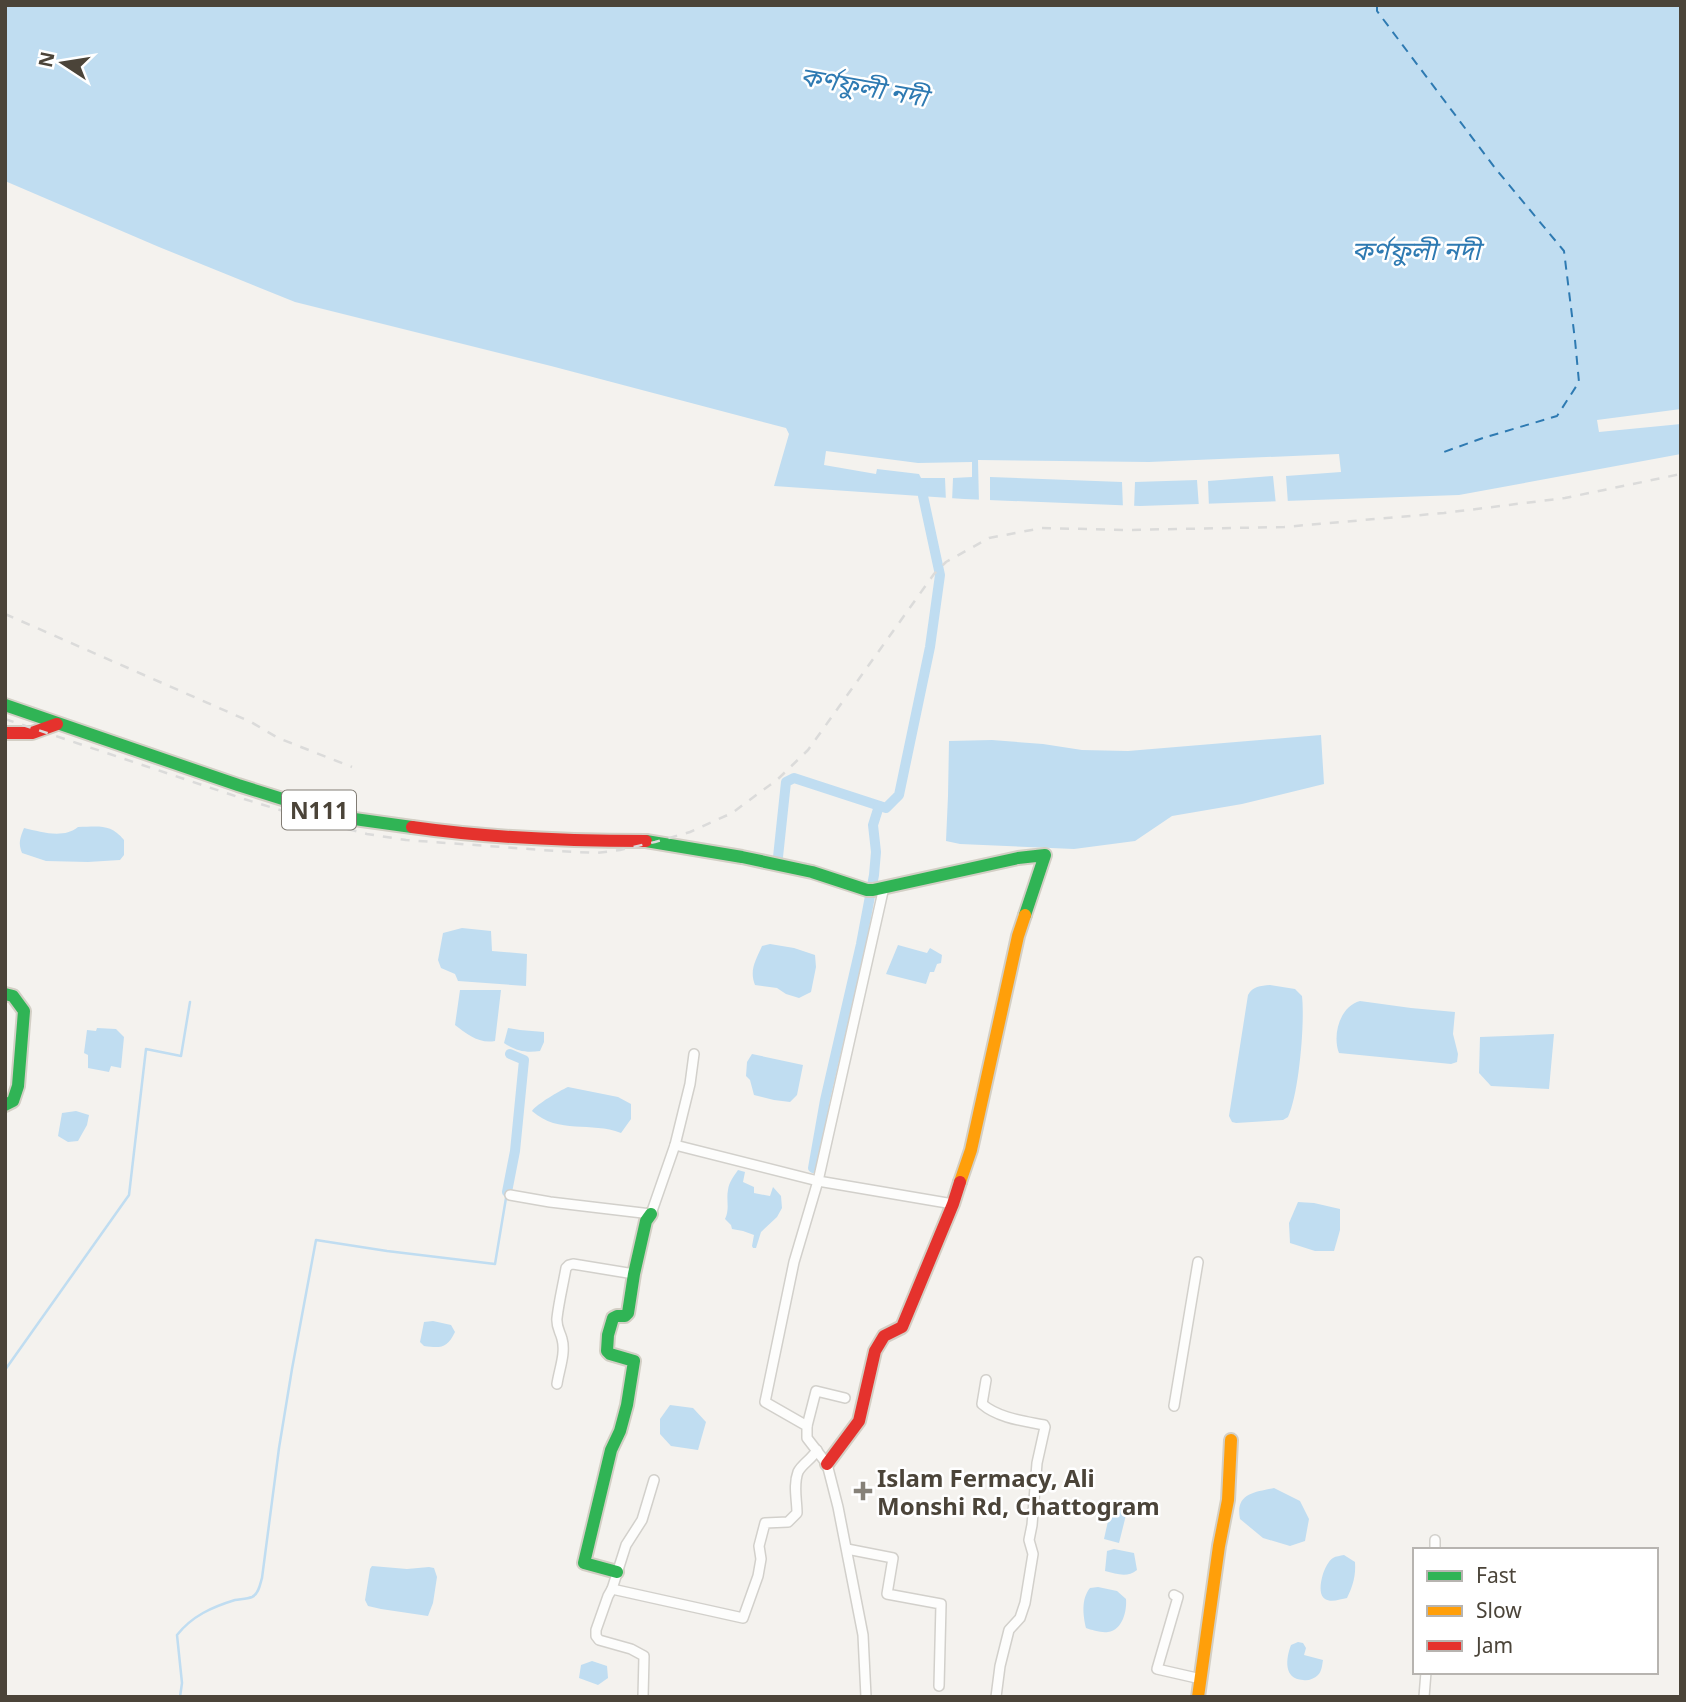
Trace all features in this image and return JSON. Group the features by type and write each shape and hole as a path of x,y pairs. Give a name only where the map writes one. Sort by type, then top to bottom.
{"main road":[{"name":"N111","path":"5,705 340,817 473,835 646,841 742,857 875,889"},
{"path":"5,733 32,733 57,724"},
{"path":"827,1464 859,1421 875,1351 884,1336 902,1327 953,1204 981,1112 1018,936 1045,855 1008,859 875,889"},
{"path":"5,994 13,996 24,1011 18,1086 13,1101 5,1105"},
{"path":"617,1572 584,1563 633,1372 634,1361 607,1351 608,1335 613,1318 628,1313 646,1220 651,1214"},
{"path":"1198,1697 1228,1500 1231,1440"}],"street":[{"path":"807,1426 765,1402 794,1262 818,1181 875,889"},
{"path":"510,1195 651,1214 675,1145 690,1084 694,1054"},
{"path":"675,1145 818,1181 953,1204"},
{"path":"1174,1406 1198,1262"},
{"path":"556,1384 563,1342 557,1331 557,1319 566,1268 573,1264 634,1274"},
{"path":"986,1380 982,1404 984,1407 1045,1426 1037,1463 1034,1513 1029,1540 1033,1554 1025,1603 1020,1618 1009,1630 996,1697"},
{"path":"845,1398 816,1391 807,1426 807,1438 827,1464 838,1507 863,1635 866,1697"},
{"path":"612,1589 743,1618 758,1576 761,1559 759,1546 765,1523 788,1522 797,1513 795,1488 798,1471 817,1450"},
{"path":"643,1697 644,1656 631,1648 599,1640 596,1630 626,1545 642,1520 654,1480"},
{"path":"847,1549 893,1558 887,1594 941,1604 939,1686"},
{"path":"1174,1595 1178,1597 1157,1669 1200,1679"},
{"path":"1424,1697 1426,1674"}],"water":[{"name":"কর্ণফুলী নদী","path":"5,5 1681,5 1681,454 1459,495 1140,506 964,499 774,486 789,434 786,428 295,302 5,181"},
{"path":"1321,735 1324,784 1242,804 1172,816 1135,841 1074,849 960,844 946,841 949,741 992,740 1082,750 1128,751"},
{"path":"78,827 103,827 114,831 124,840 124,855 120,860 88,862 46,861 22,853 20,840 24,828 59,834"},
{"path":"462,928 491,931 492,951 527,954 526,986 458,981 455,974 441,968 438,960 443,933"},
{"path":"770,944 815,955 816,967 811,992 799,998 777,988 755,985 753,970 756,961 762,946"},
{"path":"898,945 927,953 930,948 942,955 941,963 937,964 934,972 930,972 926,984 886,974"},
{"path":"1270,985 1295,989 1302,996 1300,1058 1292,1106 1288,1117 1283,1120 1232,1122 1229,1116 1248,995 1255,988"},
{"path":"460,990 501,990 495,1041 478,1040 455,1025"},
{"path":"1360,1001 1455,1012 1453,1034 1458,1054 1457,1062 1451,1064 1339,1053 1339,1022 1347,1009"},
{"path":"97,1028 116,1029 124,1037 121,1068 111,1066 109,1072 88,1068 88,1055 84,1053 87,1030 96,1031"},
{"path":"508,1028 544,1032 540,1051 521,1051 504,1043"},
{"path":"1554,1034 1549,1089 1491,1086 1479,1073 1480,1037"},
{"path":"752,1054 803,1065 797,1095 790,1102 754,1095 750,1080 746,1076 747,1062"},
{"path":"568,1087 618,1097 631,1104 631,1119 621,1133 553,1123 532,1111 543,1101"},
{"path":"76,1111 89,1115 87,1125 78,1141 68,1142 58,1136 62,1113"},
{"path":"738,1170 745,1172 743,1182 754,1187 754,1193 770,1196 773,1187 781,1196 782,1208 777,1217 761,1232 756,1248 752,1246 754,1235 732,1229 725,1219 729,1187"},
{"path":"1298,1202 1340,1209 1340,1230 1334,1251 1315,1251 1290,1243 1289,1223"},
{"path":"424,1322 451,1325 455,1332 449,1342 442,1346 424,1346 420,1342"},
{"path":"670,1405 693,1408 706,1422 698,1450 671,1446 660,1434 660,1419"},
{"path":"1274,1488 1300,1501 1309,1519 1305,1541 1290,1546 1263,1538 1240,1519 1240,1504 1243,1499 1253,1493"},
{"path":"1114,1508 1127,1511 1119,1543 1104,1539"},
{"path":"1114,1549 1134,1553 1137,1570 1126,1575 1105,1571 1107,1551"},
{"path":"1344,1555 1355,1562 1351,1589 1347,1598 1327,1600 1321,1591 1324,1572 1333,1558"},
{"path":"372,1566 434,1568 437,1577 428,1616 368,1606 365,1600"},
{"path":"1090,1588 1117,1591 1126,1599 1121,1624 1108,1632 1086,1628 1085,1597"},
{"path":"1303,1643 1306,1648 1304,1655 1323,1660 1319,1673 1311,1679 1297,1679 1289,1672 1289,1650 1291,1645"},
{"path":"592,1661 607,1666 608,1678 598,1685 579,1678 581,1665"}],"pier":[{"path":"1681,409 1681,424 1599,432 1597,420"},
{"path":"826,451 918,463 972,462 972,477 953,478 952,502 946,502 945,478 921,478 919,474 877,469 876,474 824,465"},
{"path":"1339,454 1341,472 1286,476 1288,504 1276,505 1273,476 1208,481 1209,507 1199,508 1197,480 1135,482 1134,509 1123,509 1122,482 990,477 990,504 979,504 978,460 1149,462"}],"waterway":[{"path":"778,857 786,782 794,778 886,808 899,795 930,647 940,575 923,496 924,486"},
{"path":"813,1168 825,1100 874,875 876,852 873,825 879,806"},
{"path":"5,1370 129,1195 146,1049 181,1056 190,1002"},
{"path":"507,1192 515,1151 524,1060 510,1054"},
{"path":"180,1697 182,1683 177,1635 189,1622 203,1613 235,1600 252,1597 260,1586 279,1448 316,1240 495,1264 507,1192"}],"ferry route":[{"path":"1377,5 1377,11 1495,168 1564,251 1579,382 1557,416 1441,453"}],"railway":[{"path":"5,719 244,799 367,834 406,840 556,851 597,853 620,850 690,832 732,813 778,779 808,750 934,574 946,562 989,538 1042,528 1126,530 1284,527 1444,513 1565,498 1681,474"},
{"path":"5,614 251,722 278,738 352,767"}],"traffic: fast":[{"path":"5,705 340,817 412,827"},
{"path":"646,841 812,872 867,890 1018,858 1045,855 1025,915"},
{"path":"5,994 13,996 24,1011 18,1086 13,1101 5,1105"},
{"path":"617,1572 584,1563 611,1450 620,1431 627,1405 634,1361 610,1354 607,1351 608,1335 613,1318 628,1313 646,1221 651,1214"}],"traffic: slow":[{"path":"960,1182 971,1150 1018,936 1025,915"},
{"path":"1198,1697 1228,1500 1231,1440"}],"traffic: jam":[{"path":"5,733 32,733 57,724"},
{"path":"412,827 529,838 646,841"},
{"path":"827,1464 859,1421 875,1351 884,1336 902,1327 960,1182"}],"place":[{"name":"Islam Fermacy, Ali Monshi Rd, Chattogram","path":"863,1491"}]}
